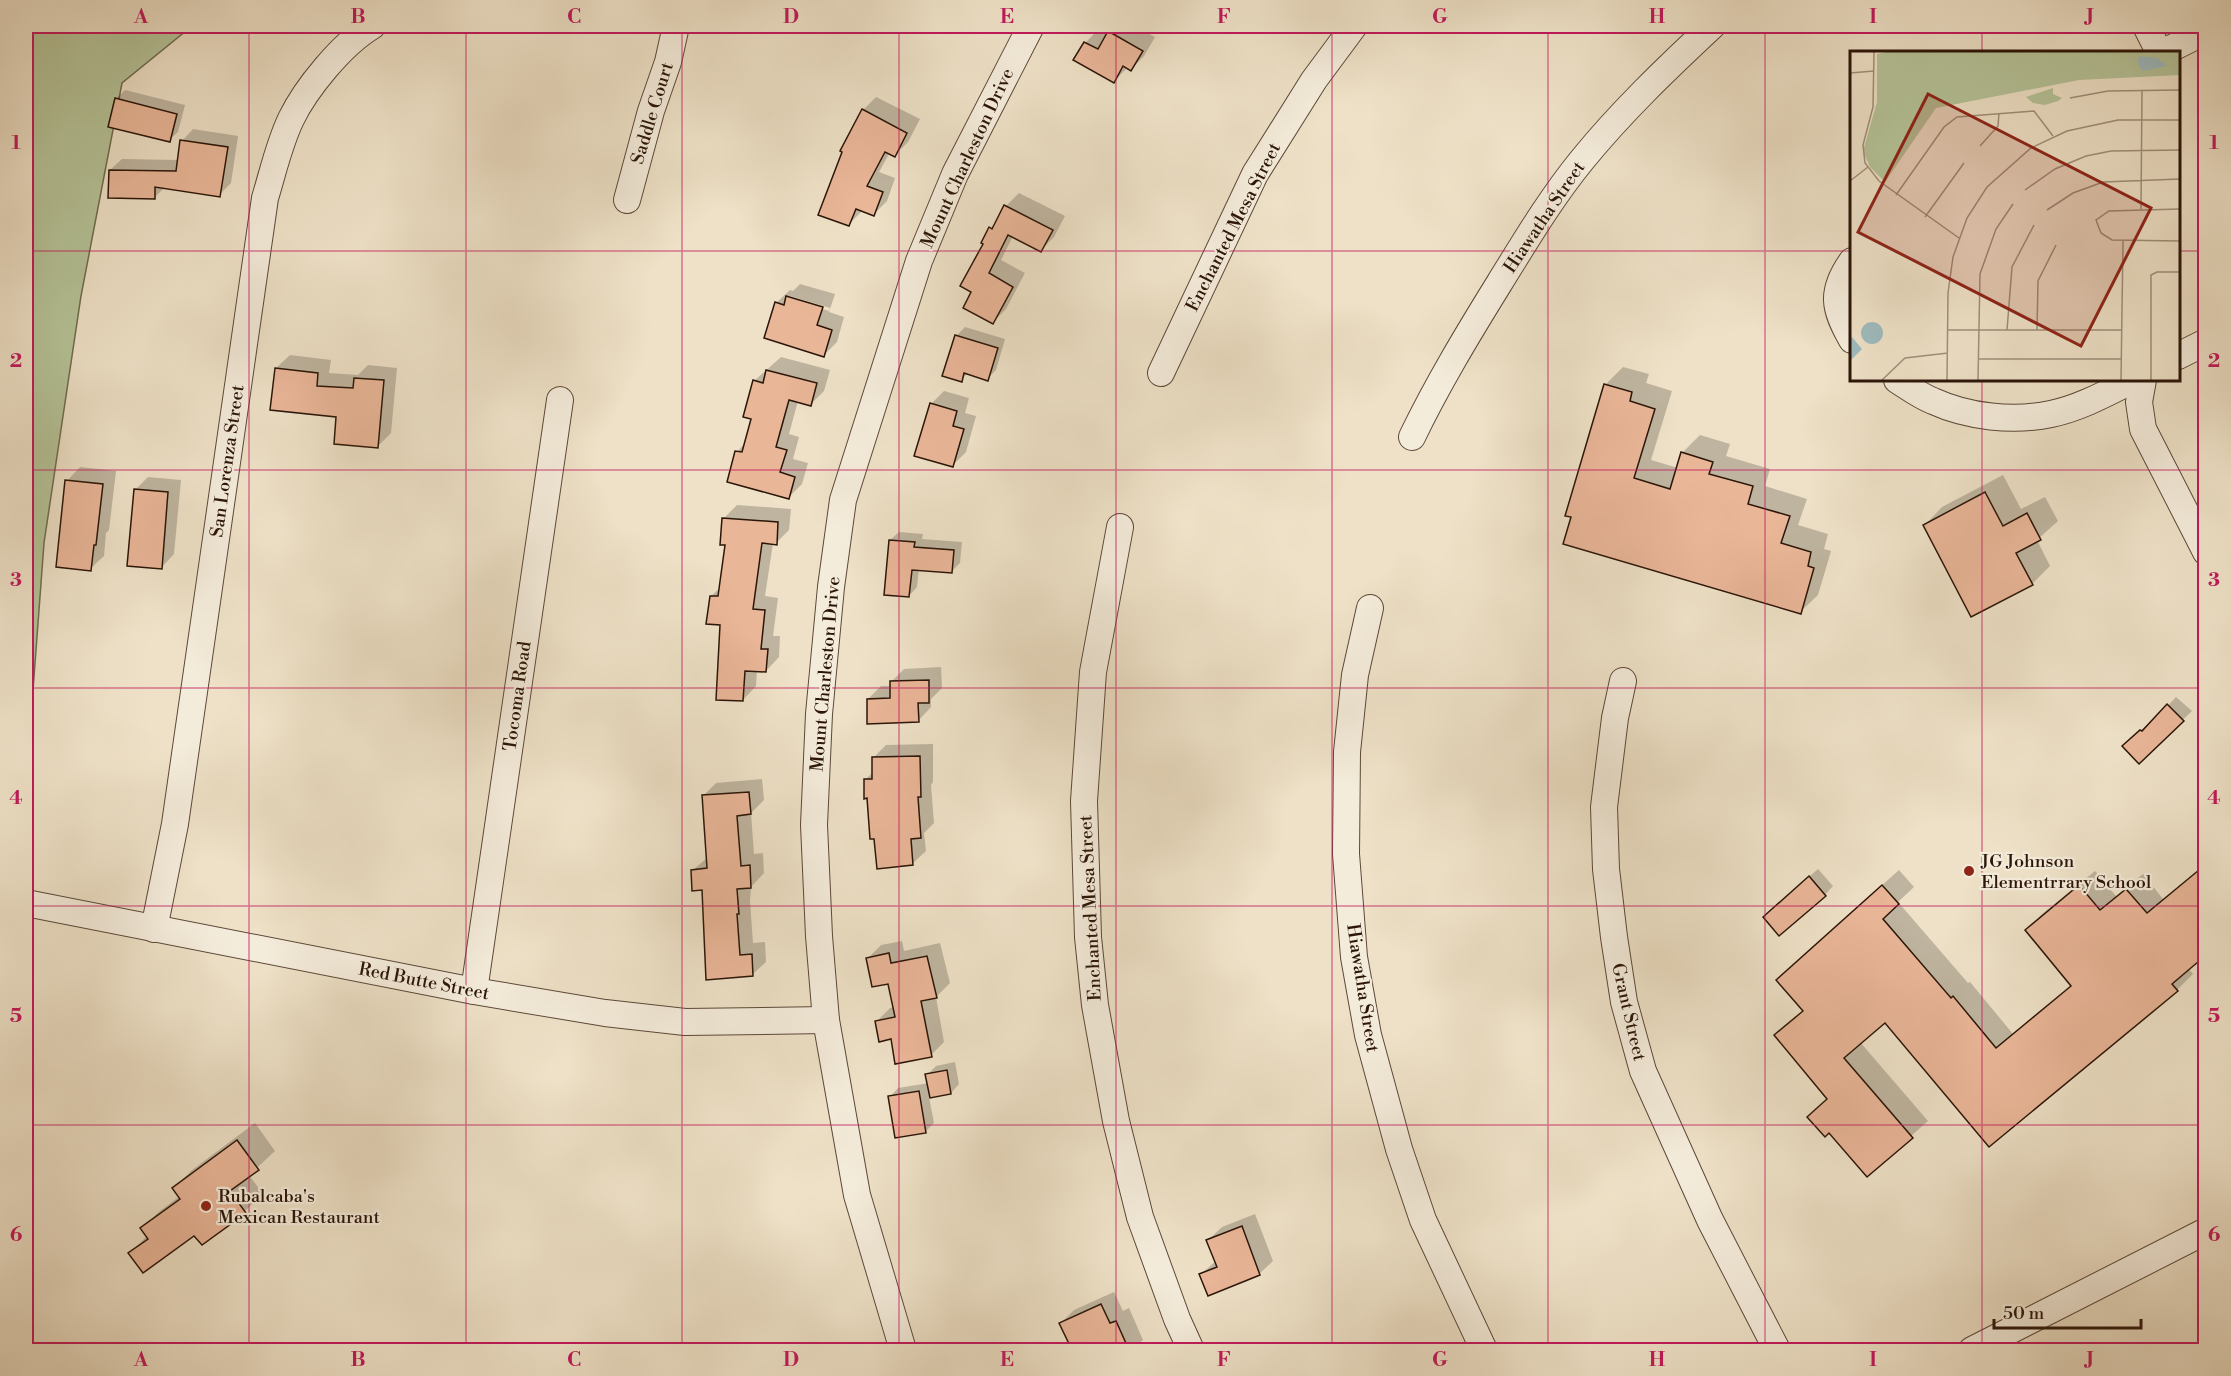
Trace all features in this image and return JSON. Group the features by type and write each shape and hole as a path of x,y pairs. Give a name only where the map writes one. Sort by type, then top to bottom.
{"street":[{"name":"San Lorenza Street","path":"154,929 177,812 265,198 291,118 326,67 372,26"},
{"name":"Saddle Court","path":"627,200 651,111 668,62 676,26"},
{"name":"Mount Charleston Drive","path":"903,1350 857,1194 826,1020 819,936 814,825 819,704 843,500 919,261 955,174 1031,26"},
{"name":"Enchanted Mesa Street","path":"1161,373 1255,174 1314,80 1354,26"},
{"name":"Hiawatha Street","path":"1412,437 1429,401 1467,336 1551,200 1583,159 1662,73 1712,26"},
{"path":"2146,26 2158,51"},
{"path":"2166,51 2205,31"},
{"path":"1848,266 1835,300 1839,318 1850,338"},
{"path":"2180,355 2205,342"},
{"path":"1899,381 1932,401 1970,413 2006,418 2051,414 2089,402 2131,381"},
{"path":"2143,381 2139,402 2143,429 2205,552"},
{"name":"Tocoma Road","path":"474,991 561,400"},
{"name":"Enchanted Mesa Street","path":"1120,527 1093,672 1084,801 1088,937 1095,1005 1119,1131 1140,1217 1177,1319 1191,1350"},
{"name":"Hiawatha Street","path":"1370,608 1355,675 1347,752 1346,854 1354,957 1368,1035 1399,1149 1424,1220 1484,1350"},
{"name":"Grant Street","path":"1623,681 1615,718 1604,807 1606,869 1612,926 1628,1020 1643,1071 1686,1167 1710,1220 1777,1350"},
{"name":"Red Butte Street","path":"26,903 474,991 605,1013 685,1022 826,1020"},
{"path":"1972,1350 2205,1231"}],"green space":[{"path":"26,26 192,26 122,83 81,296 44,543 26,784"}],"building":[{"path":"1108,31 1143,51 1131,71 1123,66 1114,83 1073,60 1084,42 1098,49"},
{"path":"115,98 177,114 170,142 108,127"},
{"path":"862,109 907,133 895,157 885,152 867,186 883,192 874,216 856,209 849,226 818,215 842,152 840,151"},
{"path":"180,140 228,147 220,197 155,187 155,199 108,198 109,170 176,171"},
{"path":"1004,205 1053,230 1041,252 1008,235 989,273 1013,287 993,324 963,308 971,292 960,286 983,244 981,243 989,227 992,229"},
{"path":"786,296 823,307 817,325 832,330 824,357 764,338 775,302 784,305"},
{"path":"955,335 998,348 988,381 964,373 962,382 942,376"},
{"path":"275,368 318,373 317,386 353,388 354,378 384,380 378,448 334,444 336,417 270,410"},
{"path":"766,370 817,383 811,406 789,400 776,447 787,450 780,472 795,477 789,499 727,482 735,451 742,452 751,419 743,417 753,380 763,383"},
{"path":"1604,384 1632,392 1630,401 1655,409 1634,478 1670,489 1681,452 1713,462 1709,474 1753,486 1748,504 1790,516 1781,543 1811,552 1808,566 1814,568 1801,614 1563,544 1571,517 1565,516"},
{"path":"930,403 957,411 953,426 964,429 953,467 914,456"},
{"path":"65,480 103,484 91,571 56,567"},
{"path":"134,489 168,492 162,569 127,566"},
{"path":"1985,492 2003,526 2027,513 2041,540 2016,553 2033,585 1971,617 1923,525"},
{"path":"722,518 778,522 777,545 762,543 753,609 765,610 761,649 768,649 766,672 745,671 743,701 716,700 720,625 706,624 710,596 718,596 725,545 720,545"},
{"path":"889,540 915,542 914,547 954,550 952,573 912,570 909,597 884,595"},
{"path":"929,680 929,703 918,703 919,722 867,724 867,699 890,698 890,681"},
{"path":"2167,704 2184,721 2139,764 2122,746 2140,730 2142,731"},
{"path":"920,756 921,797 918,797 921,838 911,839 913,865 877,869 874,839 870,839 867,798 864,799 864,779 872,779 872,757"},
{"path":"749,792 751,814 737,816 741,866 750,865 751,888 737,889 739,914 737,914 740,955 752,954 753,976 706,980 702,890 692,891 691,870 707,868 702,795"},
{"path":"2205,865 2205,956 2172,984 2178,991 1989,1147 1885,1023 1844,1058 1913,1138 1867,1177 1829,1133 1825,1137 1807,1117 1827,1099 1774,1035 1803,1011 1776,980 1882,885 1899,904 1883,919 1951,998 1953,996 1996,1048 2071,986 2025,930 2079,885 2100,910 2126,889 2147,913"},
{"path":"1809,876 1826,896 1779,936 1763,917"},
{"path":"889,953 891,963 927,956 937,998 921,1001 932,1057 895,1064 891,1039 879,1042 875,1021 895,1017 888,984 872,987 866,958"},
{"path":"947,1070 951,1094 930,1098 925,1074"},
{"path":"919,1091 926,1133 895,1138 888,1096"},
{"name":"Rubalcaba's Mexican Restaurant","path":"237,1140 259,1170 230,1191 246,1213 202,1245 194,1236 143,1273 128,1253 148,1239 140,1228 180,1199 172,1188"},
{"path":"1242,1226 1260,1275 1208,1296 1199,1274 1217,1267 1206,1240"},
{"path":"1101,1304 1110,1323 1116,1321 1129,1350 1072,1350 1059,1323"}],"place":[{"name":"JG Johnson Elementrrary School","path":"1969,871"},
{"name":"Rubalcaba's Mexican Restaurant","path":"206,1206"}]}
